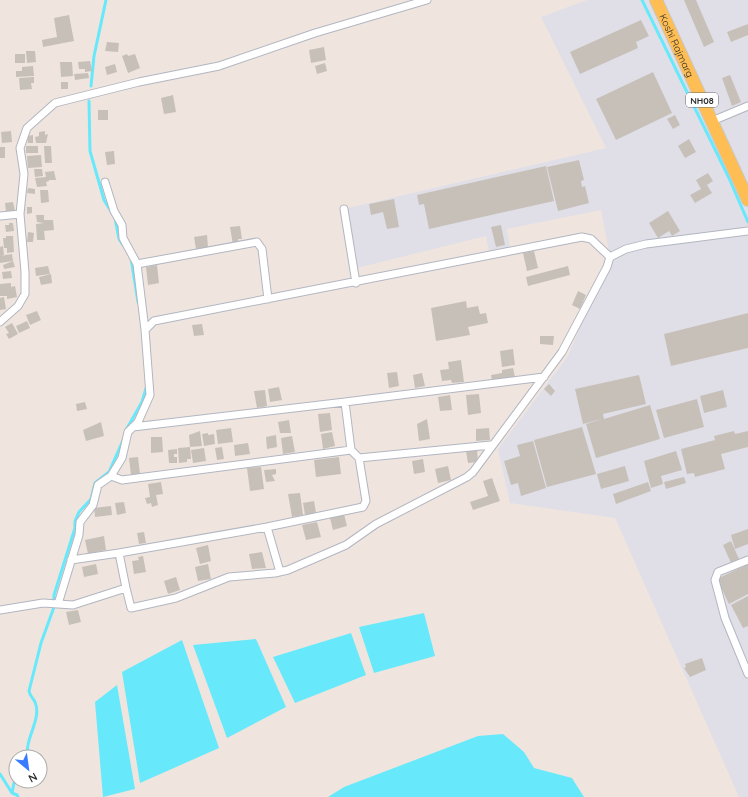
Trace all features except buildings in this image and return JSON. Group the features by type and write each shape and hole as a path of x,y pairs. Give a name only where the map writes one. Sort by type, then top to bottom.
{"main road":[{"name":"Koshi Rajmarg","path":"656,0 748,200"}],"street":[{"path":"0,322 18,306 25,294 25,272 20,214 24,174 20,148 27,128 54,103 139,82 219,66 315,33 427,0"},
{"path":"712,121 748,106"},
{"path":"58,604 79,535 80,522 93,505 98,485 111,476 122,458 128,432 138,422 150,395 146,330 137,264 123,238 122,225 114,211 105,182"},
{"path":"344,209 356,283"},
{"path":"0,216 20,214"},
{"path":"119,553 130,608 176,598 229,577 280,572 346,545 376,524 467,477 483,460 491,445 562,352 607,268 610,257 626,249 646,244 748,231"},
{"path":"146,330 154,321 356,283 496,253 582,237 591,239 610,257"},
{"path":"137,264 257,242 262,249 268,299"},
{"path":"133,427 544,377"},
{"path":"71,560 267,527 363,507 366,501 359,458 351,450 345,402"},
{"path":"359,458 491,445"},
{"path":"111,476 122,480 351,450"},
{"path":"267,527 280,572"},
{"path":"748,560 718,572 715,580 725,618 748,674"},
{"path":"0,610 43,603 73,605 126,588"}],"shaded area":[{"path":"587,0 748,0 748,797 739,797 615,518 510,503 498,449 568,356 610,257 601,210 507,229 510,248 489,252 486,236 353,269 344,209 606,148 541,17"}],"water":[{"path":"424,613 435,656 374,673 359,627"},
{"path":"351,633 366,675 295,703 273,657"},
{"path":"256,639 286,707 227,738 193,645"},
{"path":"182,640 219,748 140,783 122,672"},
{"path":"117,685 135,789 103,797 95,702"},
{"path":"503,734 524,752 534,768 572,778 584,797 328,797 344,787 478,736"}],"waterway":[{"path":"91,86 94,56 106,0"},
{"path":"642,0 729,178 748,222"},
{"path":"89,101 90,151 104,200 112,213"},
{"path":"115,218 119,239 123,245"},
{"path":"131,258 138,302"},
{"path":"126,430 142,402 147,385"},
{"path":"28,749 37,713 37,707 29,691 41,643 54,607 54,595 75,528 75,521 79,512 91,499 95,483 109,472 124,438"},
{"path":"0,774 12,793"},
{"path":"13,789 12,793 18,797"}]}
